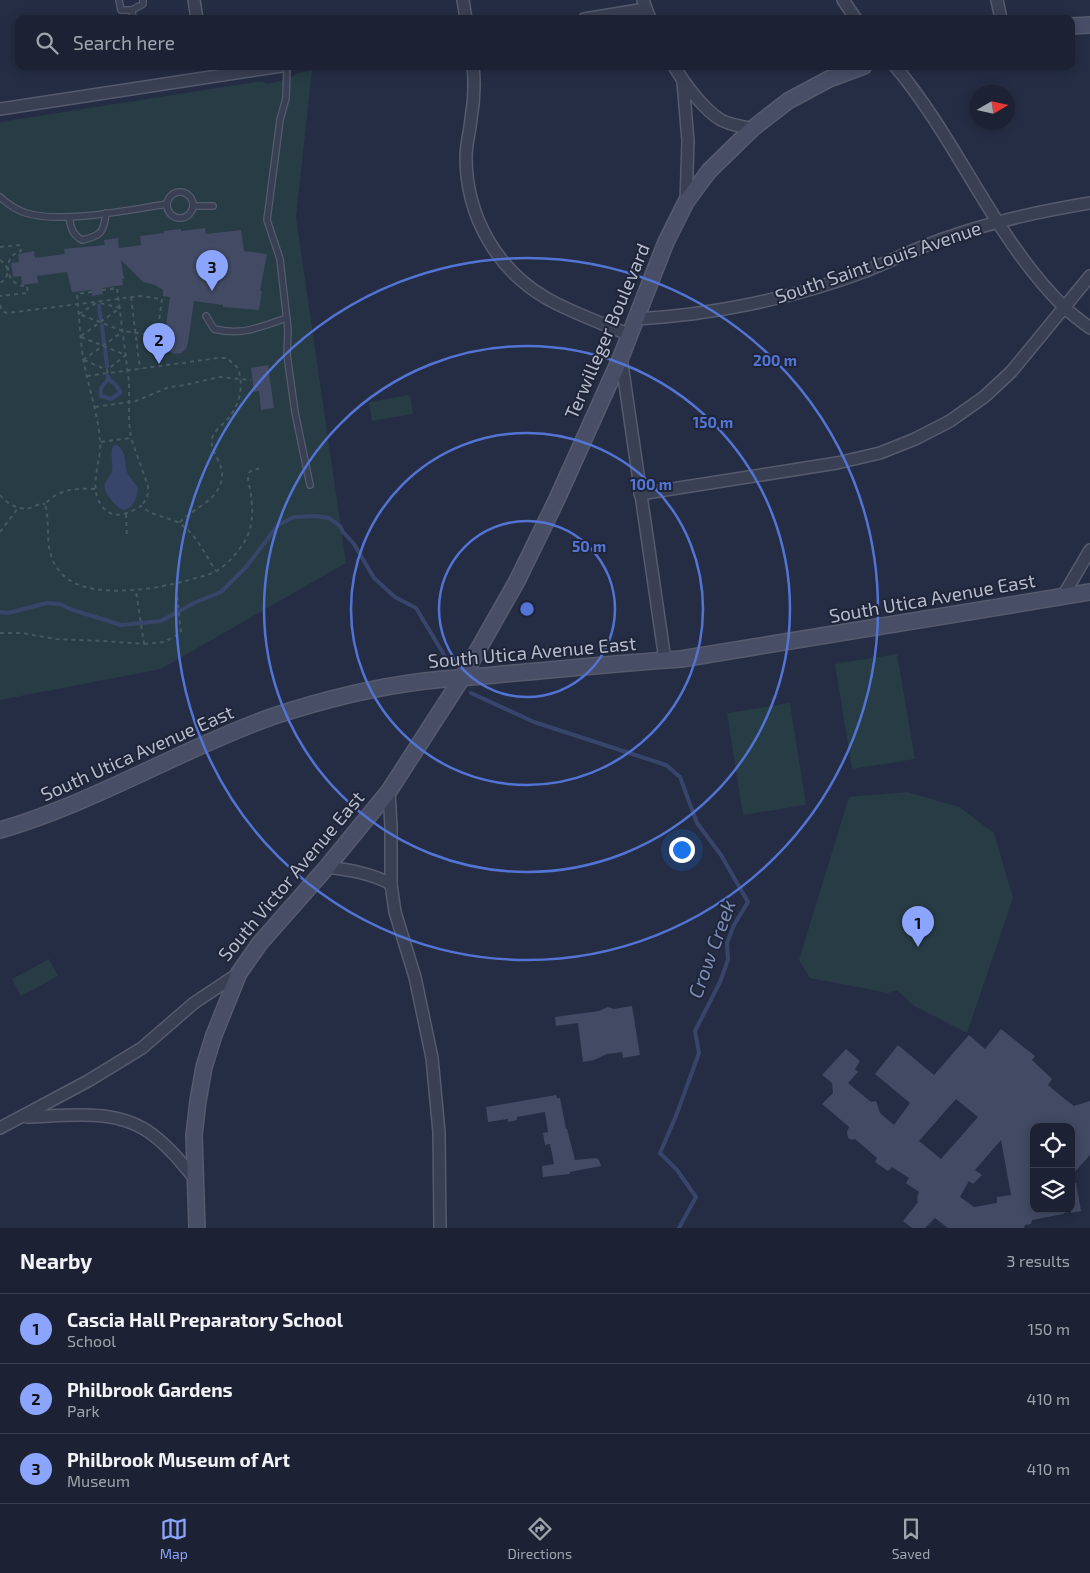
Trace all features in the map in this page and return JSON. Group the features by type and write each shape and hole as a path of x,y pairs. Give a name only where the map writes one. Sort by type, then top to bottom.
{"street":[{"path":"194,0 196,15"},
{"path":"463,0 465,15"},
{"path":"843,0 853,15"},
{"path":"997,0 999,15"},
{"path":"609,15 646,9"},
{"path":"1075,26 1090,25"},
{"path":"0,109 205,72 231,70"},
{"path":"473,70 474,97 466,154 467,176 471,200 484,233 499,257 515,275 532,289 568,309 630,335"},
{"path":"676,70 683,82 716,116 723,121 752,129"},
{"name":"Terwilleger Boulevard","path":"388,791 462,678 517,581 557,499 621,357 666,242 686,202 709,171 752,129 788,100 829,79 853,70"},
{"path":"898,70 946,136 998,223 1035,273 1064,306 1090,328"},
{"path":"683,82 688,141 686,202"},
{"name":"South Saint Louis Avenue","path":"636,320 734,308 777,297 857,273 948,237 1042,212 1090,203"},
{"path":"640,494 837,463 880,453 915,439 950,421 984,397 1011,372 1090,276"},
{"path":"621,357 665,660"},
{"path":"1064,596 1090,550"},
{"name":"South Utica Avenue East","path":"0,830 45,816 199,746 274,717 385,688 425,681 665,660 751,649 1090,592"},
{"path":"388,791 391,826 391,884 395,912 415,977 432,1058 440,1132 440,1228"},
{"name":"South Victor Avenue East","path":"0,1128 22,1118 88,1081 142,1048 194,1003 239,973 260,943 327,867 388,791"},
{"path":"327,867 359,871 376,876 391,884"},
{"path":"197,1228 194,1135 198,1101 204,1067 214,1035 239,973"},
{"name":"South Victor Avenue East","path":"22,1118 83,1115 124,1119 152,1134 168,1147 196,1179"}],"lane":[{"path":"119,0 121,10 132,10 143,4 143,0"},
{"path":"132,10 133,15"},
{"path":"287,70 286,98 280,120 267,220 280,259 287,318 287,355 295,412 310,485"},
{"path":"182,192 189,195 193,206 188,216 180,218 168,212 167,204 173,193 182,192"},
{"path":"0,197 20,211 28,214 69,217 167,204"},
{"path":"193,206 213,206"},
{"path":"69,217 75,236 82,240 96,237 103,231 106,213"},
{"path":"206,316 214,329 229,333 243,332 287,318"}],"path":[{"path":"0,247 20,245 21,251 15,252 9,258 6,278 0,284"},
{"path":"0,260 4,263 13,281 22,286 27,286 28,293 0,296"},
{"path":"92,292 77,294 83,360 88,376 100,442 95,489 100,504 104,509 120,515 141,506 149,493 131,438 128,371 117,288 102,290"},
{"path":"0,305 2,311 7,313 141,296 162,299 157,336 123,331 79,314"},
{"path":"131,297 140,370"},
{"path":"79,314 97,302 120,308"},
{"path":"81,336 120,308"},
{"path":"83,360 123,331"},
{"path":"81,336 126,354"},
{"path":"107,370 126,354"},
{"path":"88,376 218,358 227,358 238,368 242,389 239,400 228,419 215,432 212,439 212,444 220,462 222,481 213,496 187,514 178,523"},
{"path":"83,360 107,370"},
{"path":"107,370 108,374"},
{"path":"94,407 128,402 169,387 220,377 251,380"},
{"path":"100,442 131,438"},
{"path":"44,504 48,515 47,540 49,550 53,561 63,576 71,581 87,588 136,591 176,585 216,571 228,562 246,539 252,522 251,493 248,477 249,472 259,469"},
{"path":"0,495 9,504 18,508 31,508 37,504 44,504 51,497 65,490 76,488 95,489"},
{"path":"141,506 148,512 178,523 188,531 216,571"},
{"path":"0,532 18,508"},
{"path":"126,514 127,538"},
{"path":"0,523 4,526"},
{"path":"0,633 22,633 56,639 144,644 164,642 181,633 176,585"},
{"path":"136,591 144,644"}],"shaded area":[{"path":"312,70 296,217 346,563 161,669 0,700 0,122 262,81 267,84"},
{"path":"410,395 413,414 372,421 369,402"},
{"path":"897,654 915,759 852,769 835,664"},
{"path":"790,703 806,805 743,815 727,713"},
{"path":"907,792 959,807 994,833 1013,898 967,1033 914,1006 897,990 888,993 810,978 799,960 849,797"},
{"path":"49,959 58,976 21,996 12,979"}],"water":[{"path":"115,444 122,450 127,472 138,489 134,502 129,508 123,510 110,498 105,487 112,471 112,450"}],"building":[{"path":"205,228 206,234 241,230 244,251 267,254 260,291 262,291 259,310 223,307 223,305 194,301 188,343 186,349 181,353 174,354 166,349 161,333 165,333 170,297 163,296 163,290 155,285 143,282 121,260 123,285 102,288 103,294 92,296 92,290 72,292 67,272 37,276 38,283 22,285 21,276 13,277 11,263 19,262 18,254 34,251 35,258 65,254 64,249 105,245 104,240 118,238 119,248 141,245 140,236 164,233 164,231"},
{"path":"268,365 274,408 261,410 259,391 254,392 251,368"},
{"path":"632,1006 640,1055 623,1058 622,1052 607,1054 594,1060 583,1062 578,1023 556,1026 555,1017 599,1011 608,1007 614,1009"},
{"path":"1001,1029 1035,1056 1032,1060 1052,1079 1048,1085 1061,1096 1074,1106 1090,1101 1090,1155 1075,1172 1075,1123 1030,1123 1030,1213 1064,1214 1032,1220 1031,1224 1025,1225 1024,1228 948,1228 935,1218 925,1228 912,1228 903,1221 918,1202 919,1192 906,1183 909,1178 892,1167 888,1171 875,1162 877,1158 855,1139 848,1138 847,1132 849,1127 822,1104 833,1093 832,1083 822,1075 846,1049 860,1061 855,1069 858,1072 848,1083 871,1102 876,1101 880,1113 894,1125 910,1103 875,1074 898,1045 934,1075 969,1035 985,1049","holes":["956,1099 978,1117 941,1159 919,1141","1001,1140 1011,1195 997,1197 997,1203 974,1207 960,1197 969,1181 973,1184 982,1175 975,1170"]},
{"path":"556,1095 557,1098 560,1098 575,1160 596,1158 601,1166 570,1172 570,1174 543,1177 542,1166 554,1164 550,1144 545,1145 543,1133 548,1132 545,1112 517,1117 517,1120 508,1122 508,1119 488,1122 486,1107"},
{"path":"1075,1183 1076,1183 1081,1211 1075,1212"}],"waterway":[{"path":"99,306 101,321"},
{"path":"102,325 104,344"},
{"path":"105,348 107,367"},
{"path":"108,376 108,379 101,388 101,396 111,399 120,391 108,379"},
{"name":"Crow Creek","path":"0,612 8,613 47,603 60,604 121,625 161,621 194,603 221,592 247,566 278,525 294,517 316,516 329,518 340,526 354,544 374,578 395,597 416,608 449,663"},
{"name":"Crow Creek","path":"471,693 534,722 666,765 680,777 697,823 721,855 748,902 734,925 727,943 728,960 720,982 695,1031 699,1053 660,1153 677,1170 696,1197 679,1228"}],"place":[{"name":"Philbrook Museum of Art","path":"212,291"},
{"name":"Philbrook Gardens","path":"159,364"},
{"name":"Cascia Hall Preparatory School","path":"918,947"}]}
